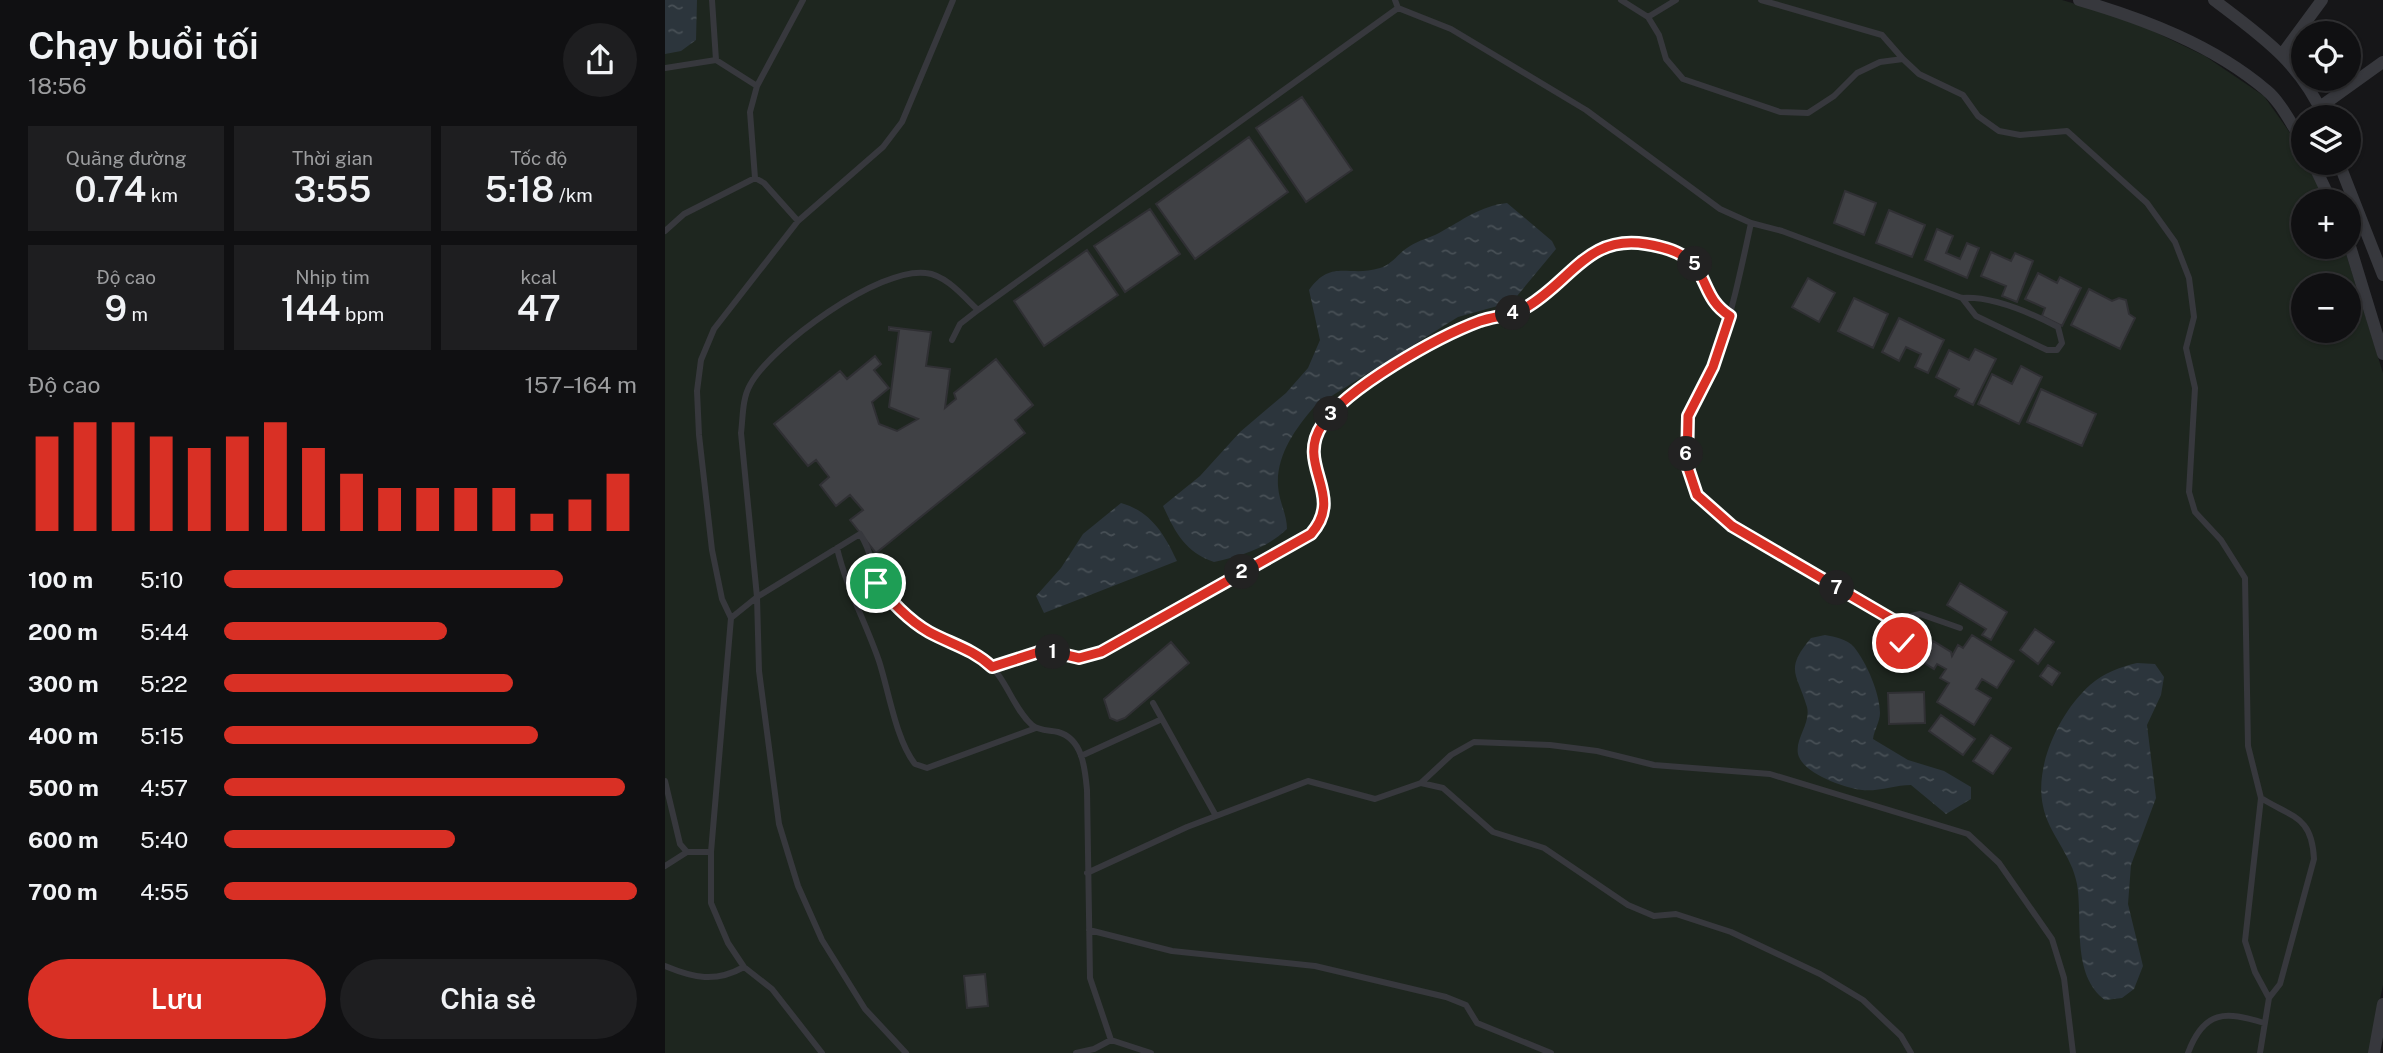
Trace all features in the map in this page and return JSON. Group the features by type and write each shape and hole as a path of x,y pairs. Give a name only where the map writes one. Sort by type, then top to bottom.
{"street":[{"path":"2079,0 2132,16 2208,51 2268,91 2291,125"},
{"path":"2214,0 2283,53 2317,105"},
{"path":"2283,53 2299,27 2322,0"},
{"path":"2331,105 2383,62"},
{"path":"2344,175 2383,275"},
{"path":"2354,259 2383,354"},
{"path":"2374,1053 2383,1004"}],"lane":[{"path":"712,0 716,60"},
{"path":"755,178 750,112 757,86 803,0"},
{"path":"822,1053 772,989 744,967 728,943 711,903 711,852 731,618 722,599 712,550 697,391 701,360 714,329 798,221 883,147 902,122 953,0"},
{"path":"1395,0 1398,8 1451,29 1586,110 1720,209 1751,223 1782,231 1962,298 1978,297 2046,321 2058,327 2062,342 2057,350 2047,350 1976,316 1962,298"},
{"path":"1621,0 1648,17 1659,35 1666,59 1683,79 1780,113 1808,113 1835,96 1857,73 1880,62 1903,59"},
{"path":"1648,17 1676,0"},
{"path":"1761,0 1882,35 1919,74 1963,95 1977,116 1999,131 2020,135 2067,131 2147,203 2175,242 2189,278 2194,317 2186,348 2195,388 2189,492 2195,512 2221,540 2245,578 2248,746 2261,798 2245,941 2255,972 2269,998"},
{"path":"952,340 960,324 978,310 1398,8"},
{"path":"665,68 716,60 757,86"},
{"path":"755,178 764,183 798,221"},
{"path":"665,231 684,214 755,178"},
{"path":"1751,223 1730,316 1713,367 1688,416 1687,465 1697,495 1732,526 1893,620 1902,643 1919,656"},
{"path":"992,667 1045,650 1079,658 1101,652 1311,534 1318,526 1325,506 1312,458 1314,439 1345,399 1380,374 1456,332 1531,305 1585,257 1608,244 1645,243 1687,257 1703,276 1724,312 1730,316"},
{"path":"906,1053 865,1009 822,940 798,886 779,824 770,775 759,671 757,597 741,433 748,387 762,368 785,343 816,320 870,288 905,274 928,273 947,282 978,310"},
{"path":"731,618 757,597 860,534 871,550 876,583 888,597 930,632 958,643 992,667 1002,677 1023,716 1036,728"},
{"path":"837,548 842,569 878,658 901,739 915,764 927,768 935,766 968,750 1036,728 1061,733 1072,739 1081,756 1087,790 1090,978 1111,1040"},
{"path":"1893,620 1920,614 1959,628"},
{"path":"1153,703 1216,816"},
{"path":"1081,756 1162,719"},
{"path":"1087,873 1121,855 1308,781 1375,799 1421,783 1451,755 1474,741 1550,745 1597,751 1654,765 1770,774 1968,834 1999,863 2052,939 2064,978 2073,1053"},
{"path":"665,781 680,844 687,852"},
{"path":"1421,783 1443,788 1493,832 1544,848 1628,905 1654,915 1676,914 1731,932 1820,974 1863,1000 1901,1037 1911,1053"},
{"path":"2260,1053 2269,998 2280,984 2314,859 2313,841 2307,825 2261,798"},
{"path":"665,866 687,852 711,852"},
{"path":"1089,930 1172,951 1315,966 1446,997 1466,1005 1477,1023 1486,1028 1551,1053"},
{"path":"665,966 693,978 713,979 744,967"},
{"path":"2188,1053 2204,1023 2226,1013 2264,1023"},
{"path":"1076,1053 1092,1051 1111,1040 1151,1053"}],"shaded area":[{"path":"665,0 2062,0 2130,20 2205,56 2264,96 2291,134 2291,175 2314,175 2320,189 2291,189 2291,259 2348,259 2352,273 2291,273 2291,343 2361,343 2361,302 2383,373 2383,985 2369,1053 665,1053"}],"water":[{"path":"665,0 697,0 696,40 681,51 665,54"},
{"path":"1507,203 1552,241 1556,249 1512,302 1458,317 1314,407 1294,434 1280,464 1278,486 1287,529 1279,536 1253,550 1214,562 1188,547 1177,533 1163,506 1200,476 1240,432 1286,393 1308,368 1320,340 1309,290 1317,280 1333,272 1369,271 1385,266 1413,244 1436,235 1480,210"},
{"path":"1121,503 1140,512 1155,524 1177,561 1044,613 1036,596 1061,568 1083,534"},
{"path":"1825,635 1851,644 1868,670 1878,697 1880,713 1873,739 1908,760 1944,771 1971,787 1971,799 1946,814 1911,785 1874,790 1854,789 1815,773 1801,761 1798,748 1808,713 1795,665 1811,638"},
{"path":"2137,663 2155,664 2164,677 2161,695 2147,725 2156,798 2131,865 2128,904 2143,966 2134,989 2122,998 2105,1000 2094,989 2083,962 2077,884 2070,863 2046,816 2041,790 2042,774 2052,740 2079,696 2101,677"}],"building":[{"path":"1302,97 1352,170 1306,202 1256,128"},
{"path":"1249,137 1288,192 1195,259 1156,204"},
{"path":"1845,191 1876,203 1864,235 1834,223"},
{"path":"1150,209 1180,254 1125,292 1094,246"},
{"path":"1889,210 1925,225 1912,257 1876,243"},
{"path":"1937,229 1953,236 1946,253 1960,259 1967,243 1979,248 1967,278 1925,260"},
{"path":"1087,250 1118,295 1044,346 1014,301"},
{"path":"1991,252 2011,261 2015,253 2033,261 2017,302 2002,296 2006,286 1981,276"},
{"path":"2038,273 2057,283 2060,277 2081,288 2062,326 2042,316 2045,308 2025,299"},
{"path":"1808,278 1835,293 1819,322 1792,307"},
{"path":"2089,289 2112,301 2119,298 2126,300 2129,314 2135,318 2120,349 2071,325"},
{"path":"1854,298 1888,314 1873,348 1838,331"},
{"path":"1899,318 1944,340 1928,373 1915,367 1921,354 1906,347 1899,361 1882,352"},
{"path":"889,327 931,332 926,366 950,369 945,408 956,399 954,393 996,359 1033,405 1015,420 1025,433 876,553 850,520 863,510 850,495 836,506 820,485 829,477 816,460 808,466 774,424 840,371 847,379 875,356 881,364 874,370 889,388 872,402 879,424 897,431 918,419 889,407 899,331 889,330"},
{"path":"1975,349 1996,359 1973,405 1955,396 1959,389 1936,377 1949,350 1969,360"},
{"path":"2021,366 2042,377 2019,424 1978,404 1992,374 2012,384"},
{"path":"2041,389 2096,414 2082,446 2027,422"},
{"path":"1960,583 2007,612 1991,640 1982,635 1986,629 1947,605"},
{"path":"2035,629 2054,642 2038,664 2020,650"},
{"path":"1972,635 2014,661 1997,688 1982,679 1976,689 1991,698 1974,725 1937,702 1949,683 1940,678 1946,669 1937,664 1934,669 1921,661 1933,641 1951,652 1952,656 1958,645 1963,648"},
{"path":"1171,642 1189,663 1125,718 1117,721 1110,718 1104,699"},
{"path":"2048,665 2060,673 2052,685 2040,676"},
{"path":"1924,692 1925,723 1889,724 1888,693"},
{"path":"1941,715 1975,739 1963,755 1929,731"},
{"path":"1991,735 2011,748 1993,774 1973,761"},
{"path":"985,974 988,1006 967,1008 964,976"}],"route":[{"path":"876,583 910,618 930,632 958,643 992,667 1045,650 1079,658 1101,652 1311,534 1318,526 1325,506 1312,458 1314,439 1323,423 1345,399 1380,374 1456,332 1478,322 1516,313 1538,301 1585,257 1608,244 1645,243 1677,251 1687,257 1695,264 1724,312 1730,316 1713,367 1688,416 1687,465 1697,495 1732,526 1893,620 1902,643"}]}
